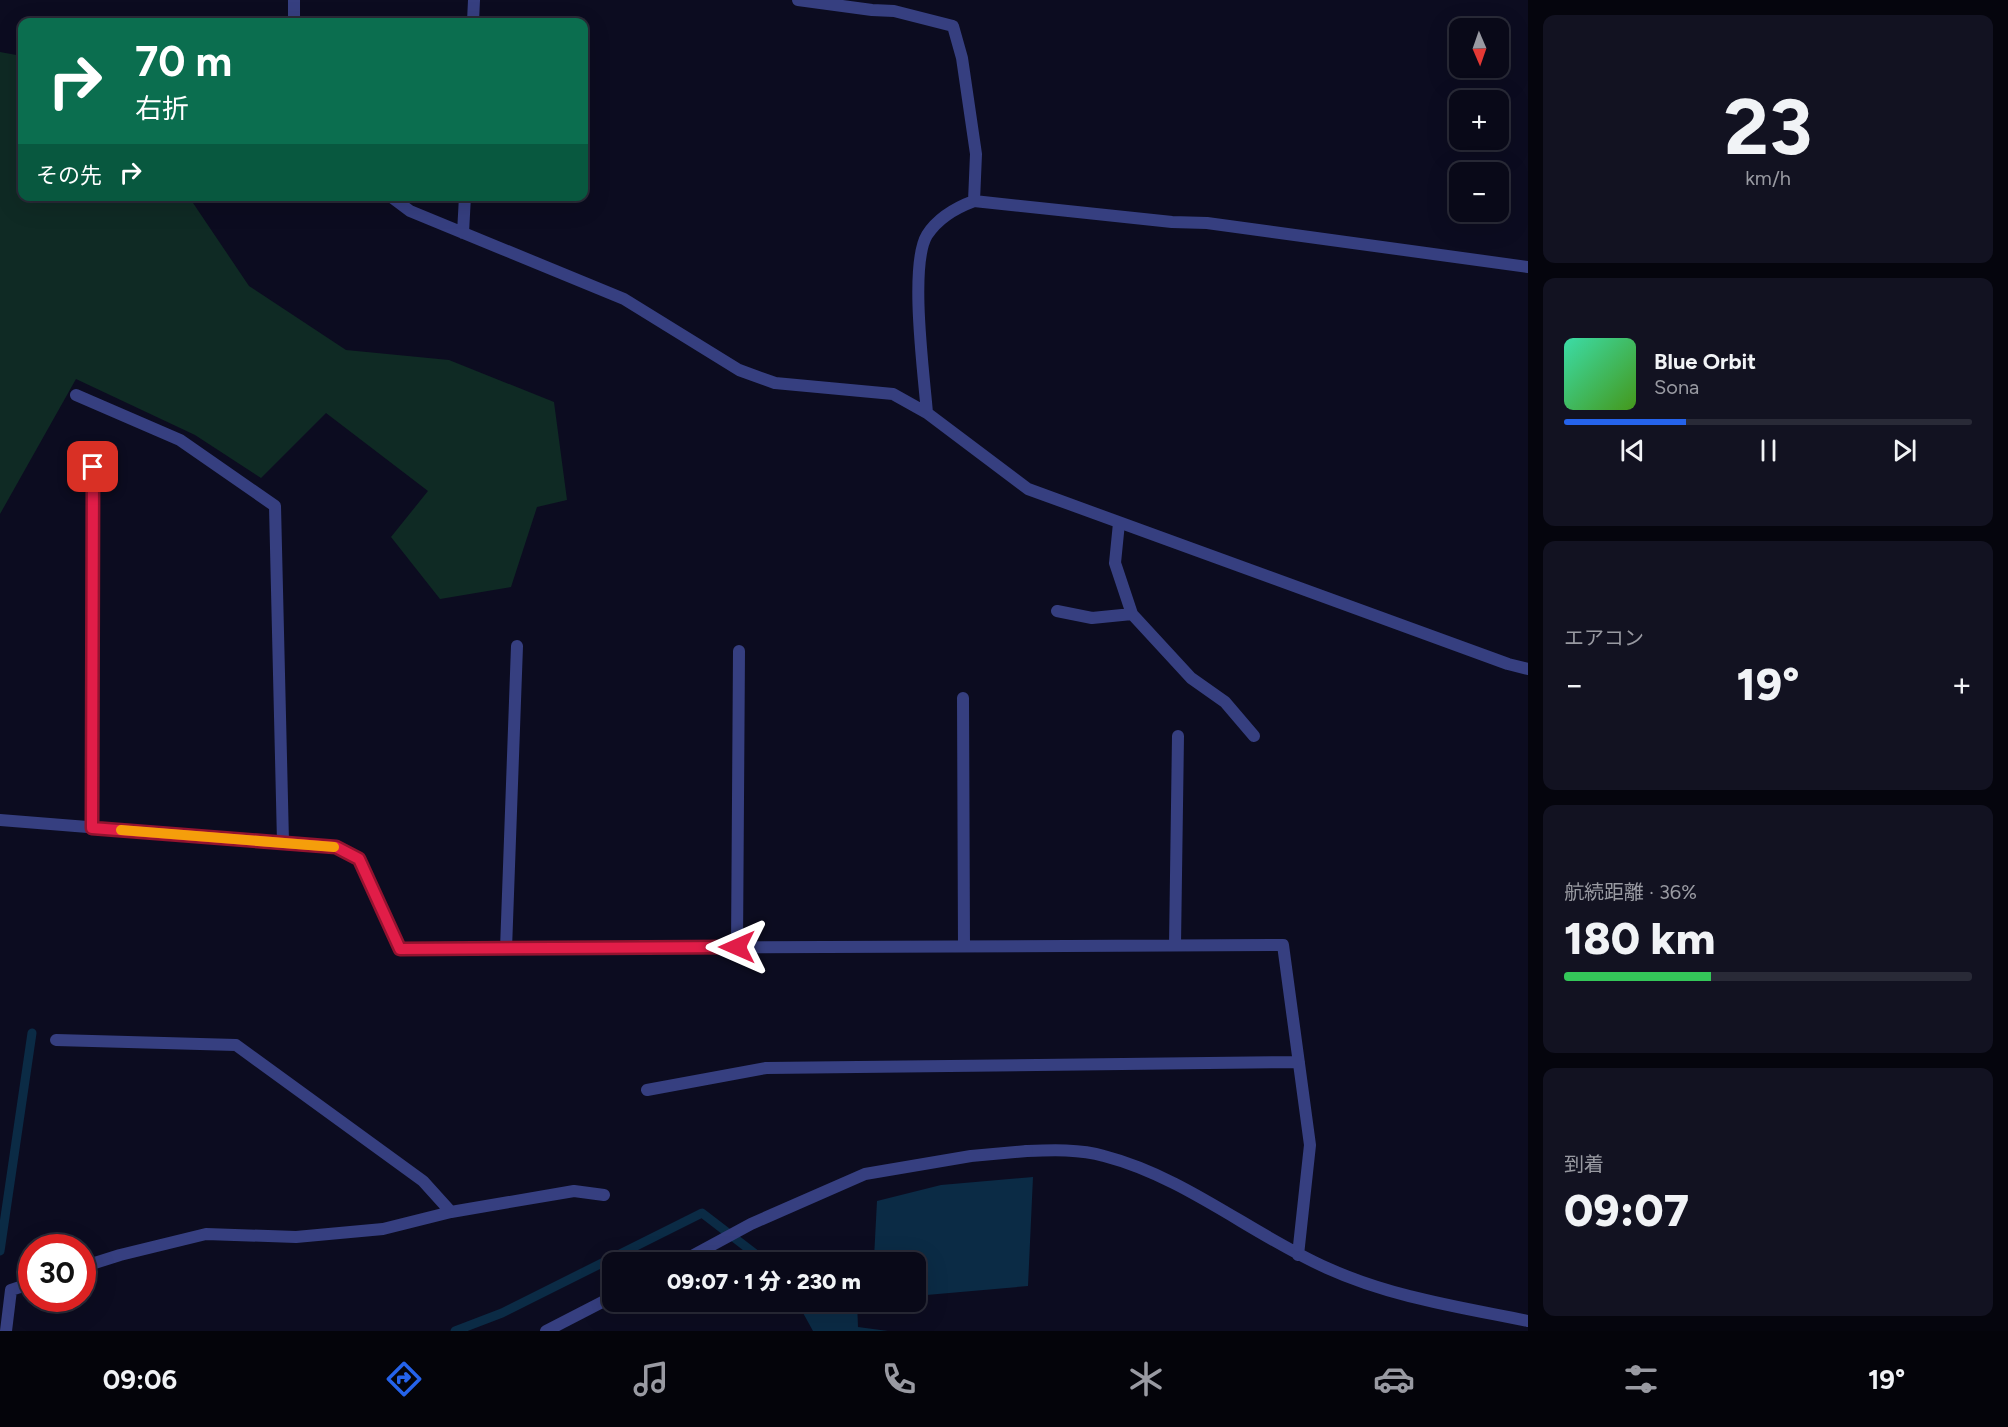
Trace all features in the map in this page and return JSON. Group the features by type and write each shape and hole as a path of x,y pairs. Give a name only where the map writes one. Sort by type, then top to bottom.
{"street":[{"path":"294,0 294,18"},
{"path":"473,18 474,0"},
{"path":"798,0 894,11 953,26 962,58 976,154 974,201"},
{"path":"397,201 410,211 624,300 739,370 775,383 893,394 927,413 1028,489 1508,664 1528,669"},
{"path":"463,233 465,201"},
{"path":"927,413 920,323 918,276 920,253 927,236 942,217 974,201 1207,224 1528,267"},
{"path":"76,395 180,440 274,506 283,842"},
{"path":"92,828 93,467"},
{"path":"1119,523 1114,562 1132,614 1191,678 1225,702 1254,736"},
{"path":"1057,611 1092,618 1132,614"},
{"path":"506,948 517,646"},
{"path":"737,947 739,651"},
{"path":"963,698 964,946"},
{"path":"1175,945 1178,736"},
{"path":"0,820 336,847 359,859 400,949 1283,945 1310,1145 1298,1255"},
{"path":"56,1040 236,1046 423,1181 451,1212"},
{"path":"647,1090 766,1068 1299,1062"},
{"path":"700,1252 751,1224 865,1174 971,1156 1055,1150 1103,1155 1164,1177 1298,1255 1365,1284 1416,1299 1528,1321"},
{"path":"96,1263 206,1234 296,1237 383,1229 451,1212 574,1191 604,1195"},
{"path":"6,1331 11,1290 18,1288"},
{"path":"546,1331 602,1302"}],"green space":[{"path":"0,52 18,55 18,201 192,201 249,286 346,350 449,360 554,402 567,500 537,507 511,587 440,599 391,537 428,491 326,413 261,478 195,435 76,379 0,514"}],"water":[{"path":"1033,1177 1028,1286 926,1295 926,1252 874,1252 877,1201 941,1185"},
{"path":"803,1312 857,1312 858,1327 888,1331 813,1331"}],"waterway":[{"path":"0,1251 32,1033"},
{"path":"624,1252 702,1213 753,1252"},
{"path":"455,1331 502,1313 602,1263"}],"slow traffic":[{"path":"121,830 334,847"}],"route":[{"path":"93,467 92,828 336,847 359,859 400,949 737,947"}]}
